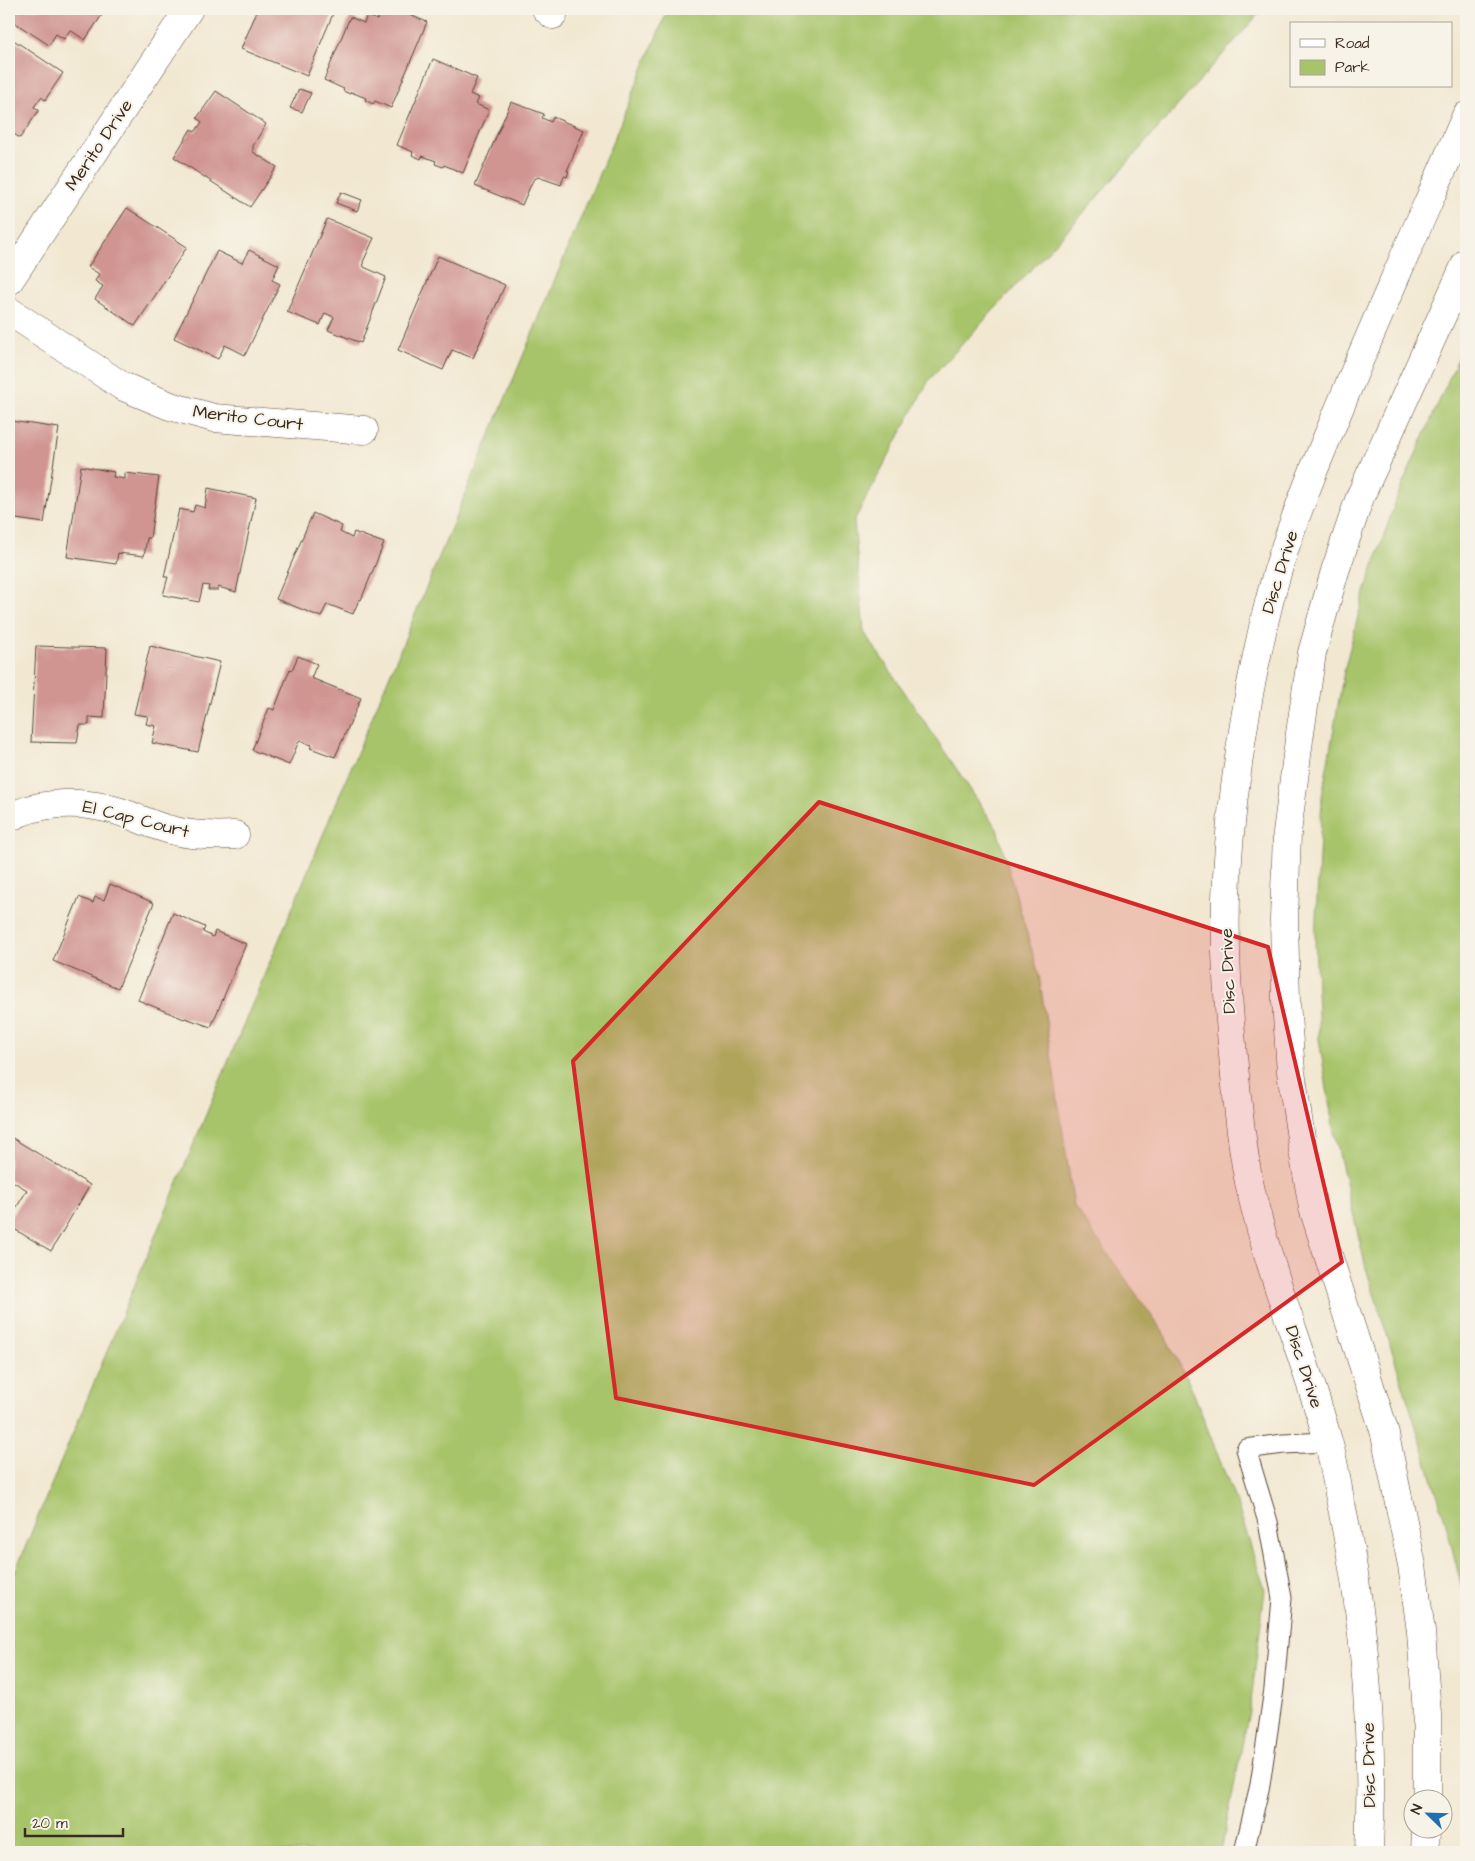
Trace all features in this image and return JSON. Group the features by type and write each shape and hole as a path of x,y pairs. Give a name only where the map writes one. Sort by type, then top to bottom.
{"main road":[{"name":"Merito Drive","path":"9,281 189,9"},
{"name":"Disc Drive","path":"1369,1852 1371,1792 1368,1700 1360,1605 1328,1442 1265,1241 1249,1181 1230,1031 1226,950 1227,878 1234,797 1243,727 1260,641 1281,558 1313,472 1355,370 1466,116"},
{"path":"1428,1788 1427,1714 1421,1632 1412,1565 1384,1430 1313,1208 1291,1072 1286,1002 1284,920 1287,833 1299,740 1312,653 1332,580 1360,497 1466,262"},
{"name":"Merito Court","path":"9,311 122,386 170,406 214,418 364,430"},
{"name":"El Cap Court","path":"9,818 40,807 74,803 107,808 171,831 207,836 235,835"},
{"path":"1425,1852 1426,1838"}],"lane":[{"path":"1244,1852 1260,1785 1274,1689 1282,1598 1268,1522 1246,1450 1283,1444 1328,1442"}],"highlighted area":[{"path":"819,802 1268,947 1342,1262 1034,1485 616,1398 573,1061"}],"green space":[{"path":"668,9 1263,9 1077,220 929,380 854,521 864,632 997,829 1039,975 1074,1206 1163,1332 1192,1389 1238,1507 1265,1590 1251,1701 1221,1852 9,1852 9,1586"},
{"path":"1466,340 1466,1604 1444,1516 1366,1268 1334,1132 1319,1039 1315,938 1322,796 1344,671 1362,601 1397,497"}],"building":[{"path":"9,9 106,9 85,40 70,30 64,39 56,34 49,45 9,19"},
{"path":"258,9 335,9 307,76 241,49"},
{"path":"382,9 395,9 427,22 391,108 375,101 373,104 365,100 366,98 343,91 344,89 324,80 350,17 364,23 367,15 377,20"},
{"path":"9,37 63,73 45,100 41,97 34,107 39,110 20,138 9,131"},
{"path":"433,59 477,78 470,94 479,98 476,104 489,110 463,173 444,165 443,167 435,164 436,161 422,156 421,159 412,155 413,152 397,145"},
{"path":"299,89 311,93 302,112 290,108"},
{"path":"216,91 266,124 253,146 253,152 277,167 250,207 174,157 191,129 195,132 202,122 197,118"},
{"path":"511,102 544,114 542,118 551,122 553,117 584,130 567,171 569,171 567,177 564,176 561,185 538,177 533,180 522,205 475,186"},
{"path":"341,192 362,200 357,211 336,203"},
{"path":"127,208 187,247 135,326 95,299 103,286 95,281 99,274 88,267"},
{"path":"327,219 374,238 363,262 364,267 386,277 361,343 328,330 334,317 325,313 320,325 287,312"},
{"path":"249,250 279,265 272,280 280,284 245,355 225,345 218,359 174,338 217,251 242,263"},
{"path":"438,256 505,285 473,358 452,350 443,370 398,350"},
{"path":"11,421 59,428 44,523 9,518 9,435"},
{"path":"81,466 114,472 113,477 125,479 125,473 159,477 150,538 147,538 144,556 118,553 116,564 67,557"},
{"path":"208,488 256,498 236,592 218,587 218,590 208,590 209,586 203,585 199,602 163,595 168,577 164,577 179,509 193,512 195,505 205,508"},
{"path":"313,513 342,526 340,532 352,538 354,532 384,543 361,600 359,600 353,614 327,604 321,617 276,599"},
{"path":"36,646 107,648 104,718 89,717 89,725 80,725 77,743 31,742"},
{"path":"150,646 220,662 198,752 152,743 156,726 146,724 148,716 134,714"},
{"path":"298,656 317,664 311,678 361,698 335,757 310,748 312,745 299,741 289,765 252,750 269,708 274,710 290,669 292,670"},
{"path":"110,884 154,903 118,988 53,961 79,897 93,903 95,897 104,900"},
{"path":"173,913 205,927 203,932 213,937 215,931 246,944 211,1027 184,1019 138,1000"},
{"path":"9,1136 90,1185 51,1251 9,1226 9,1220 27,1190 9,1179"}]}
